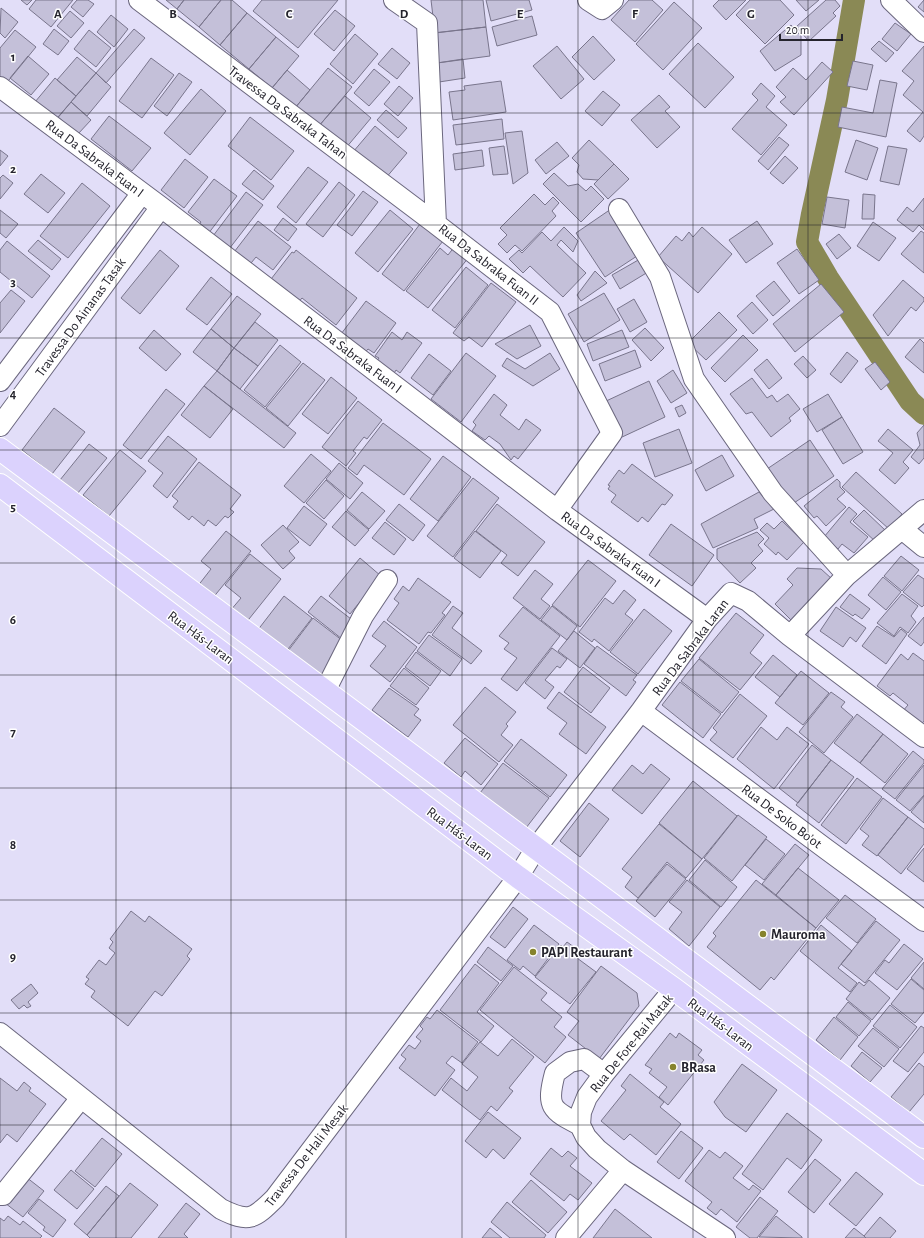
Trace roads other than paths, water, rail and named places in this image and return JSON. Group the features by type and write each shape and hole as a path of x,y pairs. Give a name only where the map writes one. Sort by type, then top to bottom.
{"main road":[{"path":"0,449 924,1137"},
{"name":"Rua Hás-Laran","path":"0,485 518,877 674,989 924,1174"},
{"path":"695,1005 714,982"}],"street":[{"name":"Travessa Da Sabraka Tahan","path":"139,0 436,224"},
{"path":"394,0 427,23"},
{"name":"Rua Da Sabraka Fuan II","path":"422,0 427,23 436,224 550,312 612,433 557,510"},
{"path":"588,0 602,10 613,0"},
{"path":"891,0 924,32"},
{"name":"Rua Da Sabraka Fuan I","path":"0,87 161,207 557,510 707,619"},
{"name":"Travessa Do Ainanas Tasak","path":"0,381 142,193"},
{"name":"Travessa Do Ainanas Tasak","path":"0,426 161,207"},
{"path":"619,209 660,276 694,379 773,493 847,575"},
{"path":"924,510 847,575 790,636 924,737"},
{"path":"902,529 924,547"},
{"path":"325,691 363,616 387,580"},
{"name":"Rua Da Sabraka Laran","path":"536,848 641,711 707,619 731,593 748,601 790,636"},
{"name":"Rua De Soko Bo’ot","path":"641,711 924,921"},
{"name":"Travessa De Hali Mesak","path":"0,1033 221,1209 236,1216 247,1218 260,1213 275,1198 518,877 536,848"},
{"name":"Rua De Fore-Rai Matak","path":"580,1125 581,1112 587,1097 674,989"},
{"path":"604,1074 584,1059 570,1062 555,1073 551,1089 552,1105 560,1115 580,1125 586,1137 597,1149 623,1170 725,1238"},
{"path":"0,1196 81,1098"},
{"path":"566,1238 623,1170"}],"waterway":[{"path":"854,0 837,100 807,242 828,278 910,401 924,414"}],"place":[{"name":"Mauroma","path":"763,934"},
{"name":"PAPI Restaurant","path":"533,952"},
{"name":"BRasa","path":"673,1067"}]}
